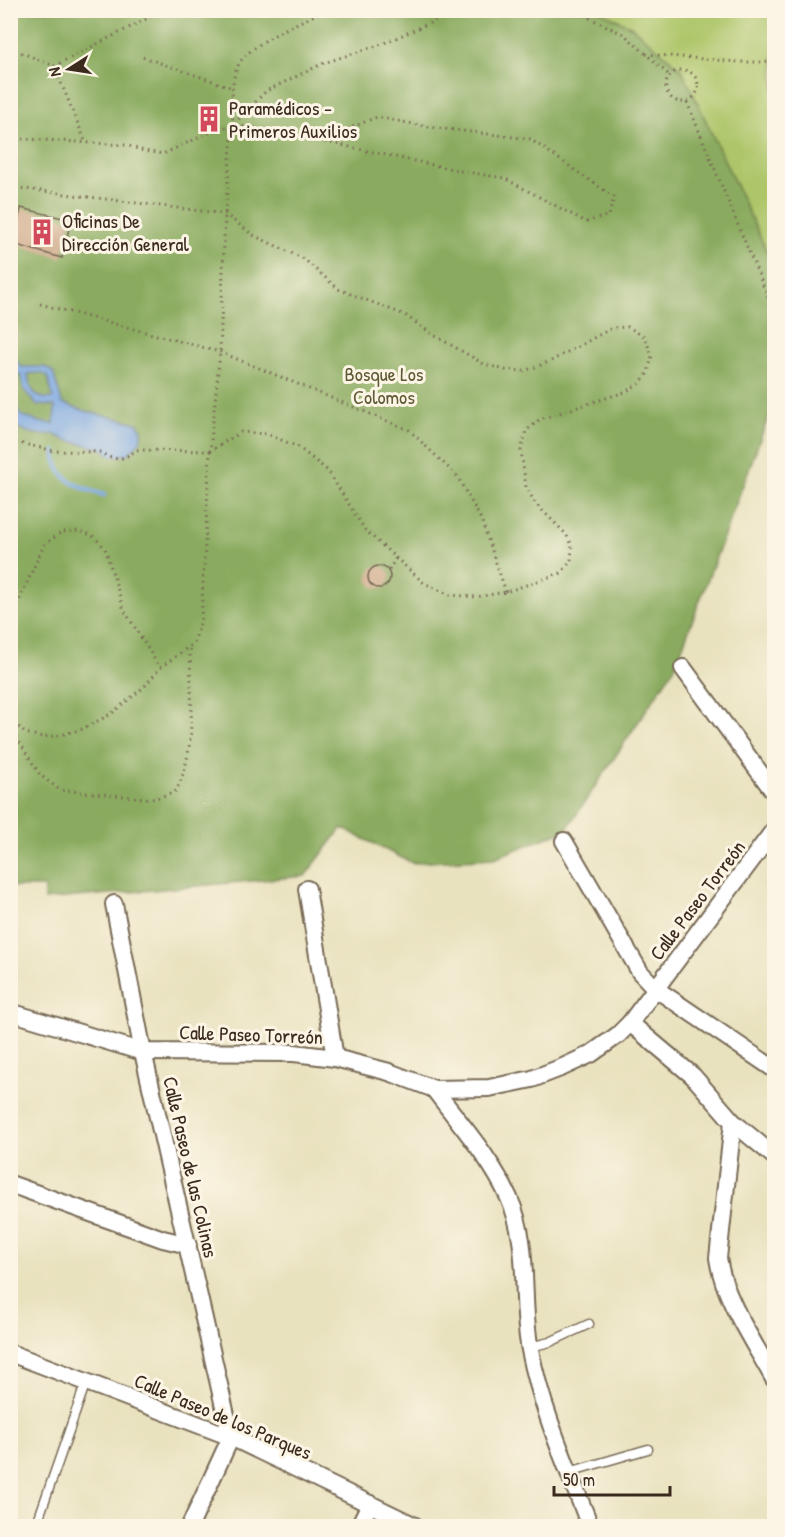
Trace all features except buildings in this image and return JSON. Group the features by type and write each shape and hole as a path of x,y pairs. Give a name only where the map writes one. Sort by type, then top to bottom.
{"street":[{"path":"682,668 774,792"},
{"name":"Calle Paseo Torreón","path":"10,1012 143,1052 294,1053 334,1058 389,1072 434,1089 489,1088 532,1078 564,1067 591,1054 618,1035 630,1023 774,830"},
{"path":"564,841 640,972 656,989 774,1069"},
{"path":"307,889 334,1058"},
{"name":"Calle Paseo de las Colinas","path":"114,904 143,1052 231,1437"},
{"path":"630,1023 693,1076 733,1122 774,1156"},
{"path":"434,1089 489,1163 509,1198 520,1231 530,1347 538,1384 590,1527"},
{"path":"733,1122 718,1258 720,1275 728,1295 774,1379"},
{"path":"10,1184 164,1239 188,1245"},
{"name":"Calle Paseo de los Parques","path":"10,1353 231,1437 415,1527"},
{"path":"190,1527 231,1437"},
{"path":"358,1527 370,1504"}],"lane":[{"path":"530,1347 550,1342 589,1324"},
{"path":"36,1527 86,1382"},
{"path":"569,1472 648,1449"}],"path":[{"path":"54,66 164,10"},
{"path":"10,719 25,733 44,737 82,729 111,714 144,687 160,668 194,642 201,621 210,451 220,352 225,214 233,125 233,88 238,64 248,51 326,10"},
{"path":"233,125 266,91 324,63 382,44 450,10"},
{"path":"573,10 625,35 669,75"},
{"path":"10,48 54,66 86,143"},
{"path":"646,54 738,62 765,62 774,57"},
{"path":"143,57 233,88"},
{"path":"683,69 691,72 698,85 698,92 687,102 675,101 667,86 669,75 683,69"},
{"path":"687,102 774,312"},
{"path":"10,138 126,145 163,154 211,132 233,125 321,140 461,171 504,178 586,222 609,215 614,197 530,139 429,127 377,117 321,140"},
{"path":"10,187 225,214 253,235 304,259 338,289 405,315 432,334 484,364 505,370 524,371 549,362 612,328 628,327 644,336 652,355 648,374 640,383 625,392 540,419 526,431 521,452 526,487 535,503 566,534 572,545 571,561 561,573 506,592 477,597 450,595 424,583 365,530 328,471 298,447 267,434 242,432 210,451 136,450 127,457 115,459 101,452 55,451 10,441"},
{"path":"40,303 220,352 409,430 457,476 481,519 506,592"},
{"path":"10,646 13,643 20,598 44,545 62,532 78,531 92,535 105,548 124,610 160,668"},
{"path":"388,570 396,558"},
{"path":"10,727 40,775 60,790 155,799 176,791 184,777 190,739 190,646"}],"green space":[{"name":"Bosque Los Colomos","path":"598,10 632,27 682,70 774,267 774,402 675,667 566,830 494,858 412,863 342,828 305,876 44,900 44,887 11,887 11,11"},
{"path":"598,11 774,11 774,267 682,70 632,27"}],"water":[{"path":"11,351 21,367 45,367 53,372 62,403 85,411 137,423 142,430 140,442 128,454 111,456 103,449 66,440 53,434 42,435 28,432 14,426 11,421","holes":["42,373 48,377 53,398 42,398 32,389 28,374","11,374 21,375 24,390 37,405 55,406 54,424 39,422 20,415"]}],"waterway":[{"path":"55,451 59,470 64,476 78,486 104,495"}],"place":[{"name":"Paramédicos - Primeros Auxilios","path":"209,119"},
{"name":"Oficinas De Dirección General","path":"42,232"}]}
